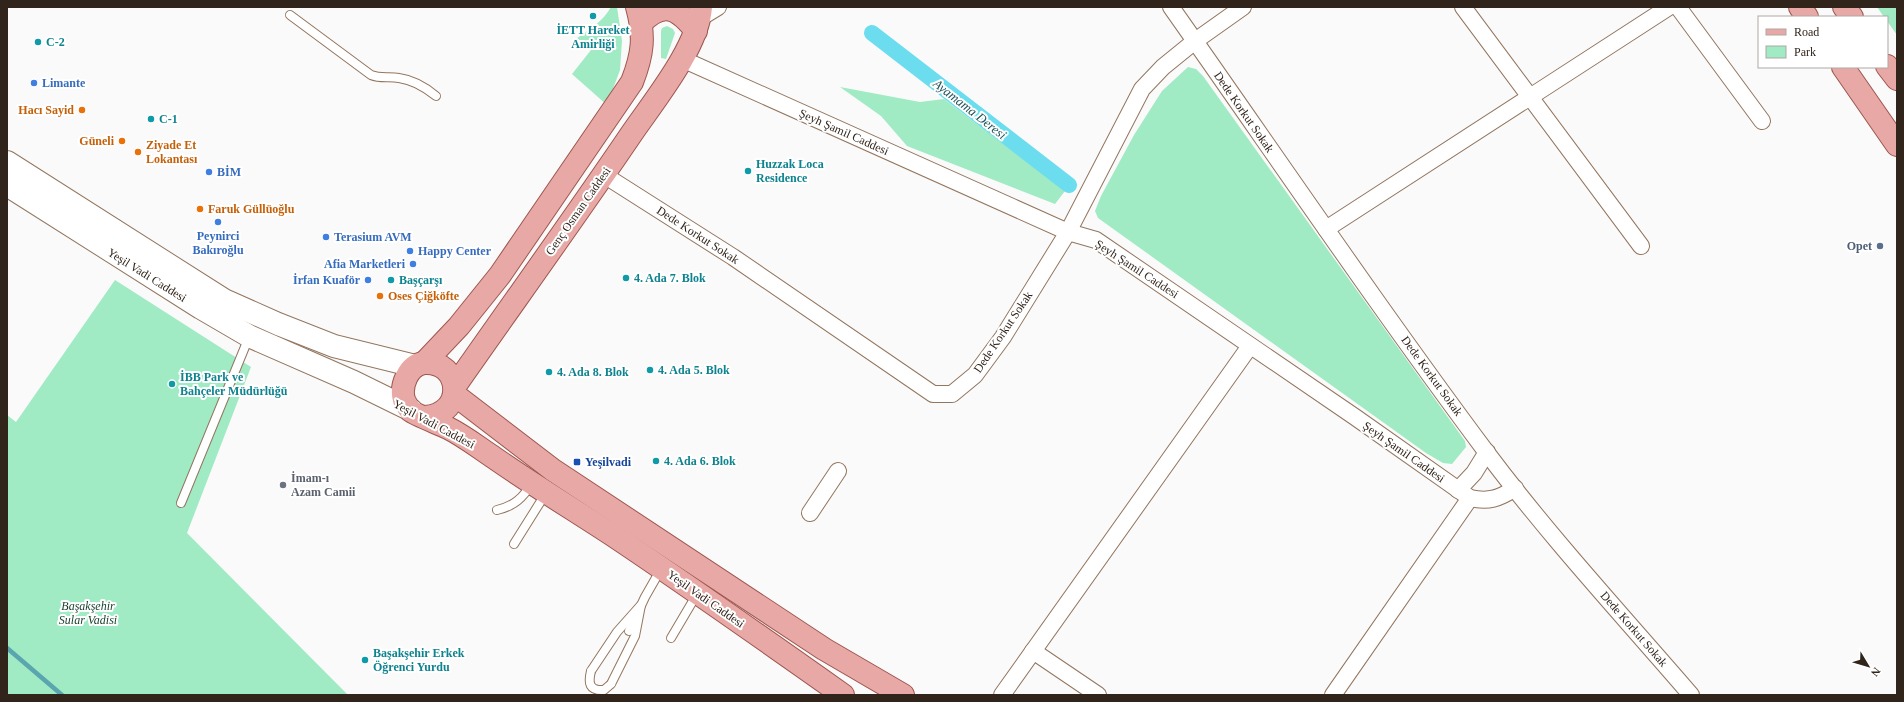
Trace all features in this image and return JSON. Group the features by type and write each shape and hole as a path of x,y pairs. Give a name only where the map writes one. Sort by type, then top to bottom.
{"main road":[{"path":"1800,7 1806,16"},
{"path":"1844,7 1851,16"},
{"path":"419,365 440,366 447,371 452,378 455,391 447,409 437,415 418,414 406,403 402,387 405,379 419,365 459,326 500,275 632,82 639,65 643,44 639,15 650,13 662,8 674,8 686,19 699,19"},
{"name":"Genç Osman Caddesi","path":"455,391 682,59 699,19"},
{"path":"1888,67 1897,80"},
{"path":"1843,68 1897,145"},
{"name":"Yeşil Vadi Caddesi","path":"7,162 224,300 278,324 334,346 419,365"},
{"name":"Yeşil Vadi Caddesi","path":"7,185 201,308 249,336 354,382 459,434 662,568 843,695"},
{"name":"Yeşil Vadi Caddesi","path":"455,391 552,470 824,649 903,695"}],"street":[{"path":"699,19 718,7"},
{"path":"1171,7 1195,41"},
{"name":"Dede Korkut Sokak","path":"604,175 733,258 933,394 952,394 975,375 1003,337 1068,232 1142,88 1163,67 1195,41 1242,7"},
{"path":"1463,7 1642,246"},
{"path":"1326,229 1670,7"},
{"path":"1678,7 1762,121"},
{"name":"Dede Korkut Sokak","path":"1195,41 1326,229 1487,452 1515,488 1691,695"},
{"name":"Şeyh Şamil Caddesi","path":"682,59 1068,232 1096,240 1464,494 1491,501 1503,496 1515,488"},
{"path":"1002,695 1250,346"},
{"path":"1333,695 1464,494 1474,473 1487,452"},
{"path":"810,512 838,471"},
{"path":"1032,651 1098,695"}],"lane":[{"path":"290,15 371,75 382,78 399,78 419,83 436,96"},
{"path":"181,503 249,336"},
{"path":"497,510 506,508 540,487"},
{"path":"514,544 540,487"},
{"path":"629,631 641,605 662,568"},
{"path":"671,638 698,593"},
{"path":"641,605 635,636 611,684 604,690 596,690 591,686 589,680 591,671 617,632 641,605"}],"green space":[{"path":"611,7 617,7 622,41 620,70 607,105 572,74 591,50 577,38 600,21"},
{"path":"1877,7 1897,7 1897,35 1888,22 1888,16 1883,16"},
{"path":"667,26 673,29 675,33 666,59 661,58 661,31 662,28"},
{"path":"1188,67 1196,69 1203,76 1465,441 1466,447 1452,464 1443,463 1426,453 1098,218 1095,211 1101,196 1134,135 1162,91"},
{"path":"840,87 920,102 944,99 1065,191 1055,204 907,146 881,116"},
{"name":"Başakşehir Sular Vadisi","path":"115,280 251,367 187,533 348,695 7,695 7,415 16,422"}],"waterway":[{"name":"Ayamama Deresi","path":"872,33 1069,185"},
{"path":"7,648 62,695"}],"place":[{"name":"İETT Hareket Amirliği","path":"593,16"},
{"name":"C-2","path":"38,42"},
{"name":"Limante","path":"34,83"},
{"name":"Hacı Sayid","path":"82,110"},
{"name":"C-1","path":"151,119"},
{"name":"Güneli","path":"122,141"},
{"name":"Ziyade Et Lokantası","path":"138,152"},
{"name":"Huzzak Loca Residence","path":"748,171"},
{"name":"BİM","path":"209,172"},
{"name":"Faruk Güllüoğlu","path":"200,209"},
{"name":"Peynirci Bakıroğlu","path":"218,222"},
{"name":"Terasium AVM","path":"326,237"},
{"name":"Opet","path":"1880,246"},
{"name":"Happy Center","path":"410,251"},
{"name":"Afia Marketleri","path":"413,264"},
{"name":"4. Ada 7. Blok","path":"626,278"},
{"name":"İrfan Kuaför","path":"368,280"},
{"name":"Başçarşı","path":"391,280"},
{"name":"Oses Çiğköfte","path":"380,296"},
{"name":"4. Ada 5. Blok","path":"650,370"},
{"name":"4. Ada 8. Blok","path":"549,372"},
{"name":"İBB Park ve Bahçeler Müdürlüğü","path":"172,384"},
{"name":"4. Ada 6. Blok","path":"656,461"},
{"name":"Yeşilvadi","path":"577,462"},
{"name":"İmam-ı Azam Camii","path":"283,485"},
{"name":"Başakşehir Erkek Öğrenci Yurdu","path":"365,660"}]}
